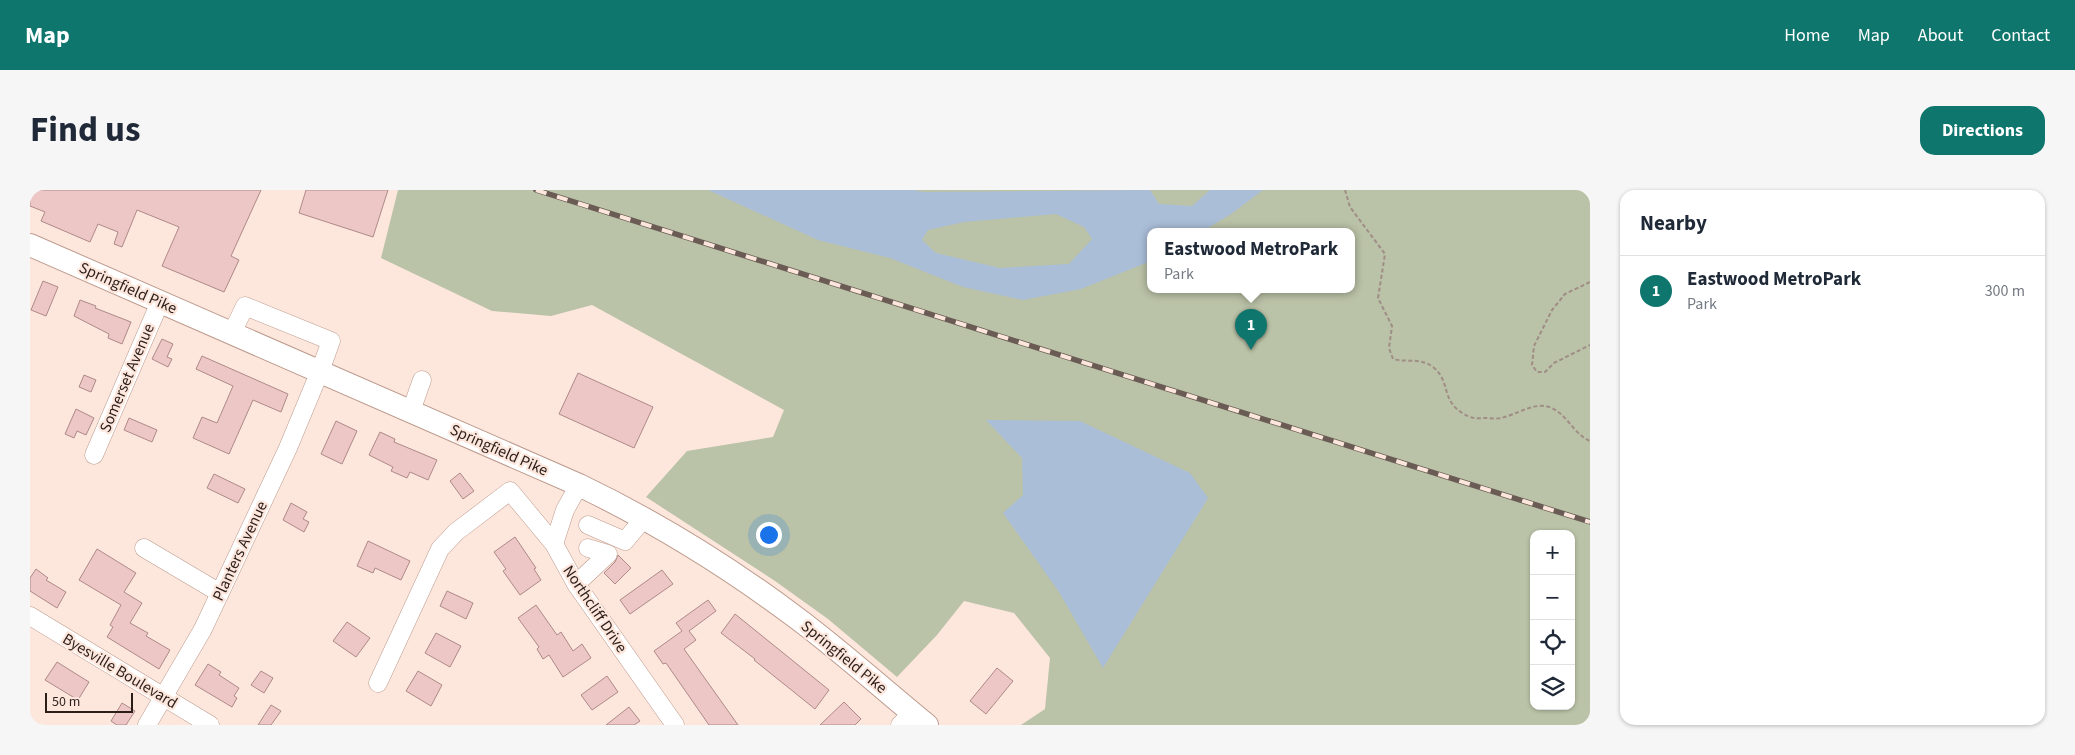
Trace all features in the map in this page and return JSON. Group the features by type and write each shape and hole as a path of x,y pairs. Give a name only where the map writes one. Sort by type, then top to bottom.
{"main road":[{"name":"Springfield Pike","path":"30,245 578,485 644,518 756,588 799,620 913,721"}],"street":[{"name":"Somerset Avenue","path":"94,455 160,302"},
{"name":"Planters Avenue","path":"147,725 203,629 288,448 331,341 245,306 232,333"},
{"path":"411,411 422,380"},
{"path":"554,544 565,510 578,485"},
{"name":"Northcliff Drive","path":"378,683 440,549 456,532 510,490 554,544 576,584 675,725"},
{"path":"576,584 625,541 644,518"},
{"path":"588,525 625,541"},
{"path":"144,548 220,593"},
{"path":"588,548 608,554"},
{"name":"Byesville Boulevard","path":"30,616 210,725"}],"path":[{"path":"1345,190 1350,207 1385,254 1378,298 1392,326 1389,348 1392,359 1402,362 1413,359 1432,367 1442,379 1448,398 1454,408 1472,418 1501,418 1530,407 1548,407 1562,414 1576,431 1590,441"},
{"path":"1590,282 1565,294 1552,310 1534,346 1532,365 1537,372 1545,372 1554,364 1590,345"}],"green space":[{"path":"398,190 1590,190 1590,725 1021,725 1045,709 1050,658 1014,613 964,601 937,635 897,677 828,619 775,581 646,497 687,451 773,437 784,410 592,305 551,316 492,311 381,258"}],"water":[{"path":"708,190 913,190 923,192 1150,190 1159,204 1192,206 1210,190 1263,190 1231,214 1208,228 1147,228 1147,263 1081,289 1023,300 963,287 890,258 818,240","holes":["1056,214 1084,227 1092,239 1069,264 1000,268 936,253 922,240 928,230 964,222"]},
{"path":"986,420 1080,421 1190,473 1208,498 1103,668 1059,592 1003,513 1023,495 1022,458"}],"building":[{"path":"30,190 261,190 231,256 239,260 224,292 162,266 179,227 137,210 122,247 114,244 118,232 98,224 90,242 41,221 45,212 30,206"},
{"path":"306,190 388,190 373,237 299,213"},
{"path":"43,281 58,287 46,316 31,310"},
{"path":"80,300 131,322 122,344 108,338 109,334 74,316"},
{"path":"162,339 173,344 167,357 172,359 168,367 152,359"},
{"path":"202,356 288,394 281,412 253,400 229,454 193,438 202,417 217,423 233,386 196,369"},
{"path":"578,373 653,407 634,448 559,414"},
{"path":"84,375 96,380 91,392 79,387"},
{"path":"76,409 94,418 86,435 77,431 74,438 65,434"},
{"path":"129,418 157,430 152,442 124,430"},
{"path":"336,421 357,431 342,464 321,454"},
{"path":"380,432 395,439 394,442 437,460 428,480 410,472 407,478 391,471 393,467 369,455"},
{"path":"460,473 474,491 463,499 450,481"},
{"path":"214,474 245,489 238,503 207,488"},
{"path":"291,503 307,512 303,519 309,522 304,532 283,520"},
{"path":"515,537 536,568 534,569 541,580 520,595 503,571 506,569 494,552"},
{"path":"368,541 410,561 401,580 375,568 373,573 357,566"},
{"path":"97,549 136,573 124,592 142,603 130,623 148,633 146,636 170,650 159,669 107,637 113,627 110,625 121,605 79,580"},
{"path":"618,555 631,568 615,584 604,573 615,562"},
{"path":"36,569 48,578 46,580 66,592 57,608 30,591 30,578"},
{"path":"662,570 673,584 630,614 620,600"},
{"path":"447,591 473,603 466,619 440,606"},
{"path":"708,600 716,611 689,631 696,640 684,649 738,725 709,725 666,663 663,664 654,651 682,631 676,623"},
{"path":"536,605 557,635 561,632 573,651 582,644 591,658 563,677 549,655 543,659 537,649 539,647 518,618"},
{"path":"735,614 829,690 815,709 721,633"},
{"path":"347,622 370,638 356,657 333,641"},
{"path":"436,633 461,646 450,667 425,653"},
{"path":"57,662 89,682 78,700 45,680"},
{"path":"208,664 221,672 219,675 239,688 234,696 237,698 232,707 195,685"},
{"path":"997,668 1013,681 986,714 970,701"},
{"path":"261,671 273,678 264,693 251,685"},
{"path":"418,671 442,685 431,706 406,691"},
{"path":"607,676 618,692 592,710 581,695"},
{"path":"844,702 861,719 855,725 820,725"},
{"path":"122,703 135,711 126,725 117,725 111,721"},
{"path":"271,705 281,711 271,725 258,725"},
{"path":"629,707 640,721 634,725 606,725"}],"railway":[{"path":"536,190 1590,522"}],"place":[{"name":"Eastwood MetroPark","path":"1251,350"}]}
